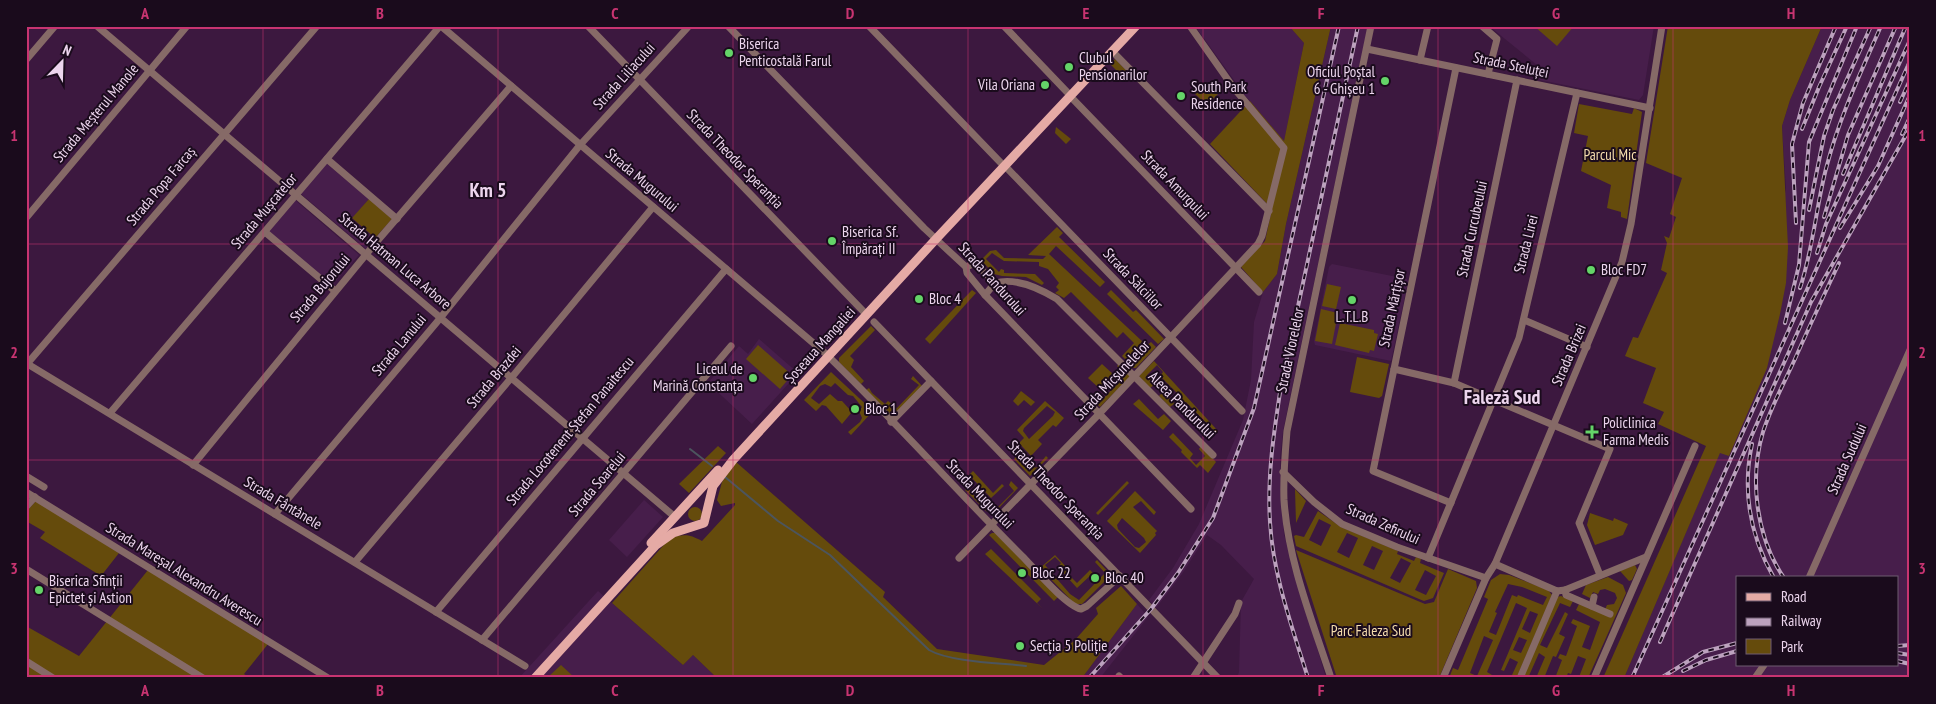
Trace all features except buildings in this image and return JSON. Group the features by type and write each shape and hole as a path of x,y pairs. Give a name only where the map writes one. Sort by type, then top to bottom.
{"main road":[{"name":"Șoseaua Mangaliei","path":"528,678 688,502 827,355 1068,94 1126,26"},
{"name":"Șoseaua Mangaliei","path":"1068,94 1136,26"},
{"name":"Șoseaua Mangaliei","path":"707,516 709,498 720,476 827,355 863,311 934,238"},
{"path":"535,678 656,544 673,533 701,526 707,516 702,504 688,502"},
{"path":"675,517 693,527"}],"street":[{"path":"26,60 55,26"},
{"name":"Strada Hatman Luca Arbore","path":"97,26 675,517"},
{"name":"Strada Meșterul Manole","path":"26,218 187,26"},
{"name":"Strada Popa Farcaș","path":"27,364 316,26"},
{"name":"Strada Mugurului","path":"440,26 827,355 1060,595 1078,608 1087,606 1120,576"},
{"name":"Strada Mușcatelor","path":"110,413 440,26"},
{"name":"Strada Theodor Speranția","path":"588,26 863,311"},
{"name":"Strada Liliacului","path":"580,145 689,26"},
{"name":"Strada Pandurului","path":"728,26 934,238 966,267 967,273 986,295 1191,510"},
{"name":"Strada Sălciilor","path":"869,26 1242,411"},
{"name":"Strada Amurgului","path":"1004,26 1259,292"},
{"name":"Strada Micșunelelor","path":"959,558 1099,414 1258,244 1269,211 1284,148 1233,87 1190,26"},
{"name":"Strada Viorelelor","path":"1331,678 1293,556 1285,508 1283,472 1287,431 1372,26"},
{"path":"1420,60 1428,26"},
{"path":"1482,26 1497,39 1488,74"},
{"name":"Strada Brizei","path":"1443,678 1486,578 1495,564 1616,280 1628,241 1662,26"},
{"name":"Strada Steluței","path":"1366,49 1650,108"},
{"path":"1112,51 1269,211"},
{"name":"Strada Mărțișor","path":"1451,503 1373,471 1456,68"},
{"name":"Strada Curcubeului","path":"1454,383 1517,80"},
{"name":"Strada Bujorului","path":"193,465 366,254 511,86"},
{"name":"Strada Lirei","path":"1428,558 1494,400 1524,320 1525,304 1577,93"},
{"name":"Strada Lanului","path":"275,514 440,317 580,145"},
{"path":"327,159 397,218"},
{"name":"Strada Brazdei","path":"355,562 512,378 653,207"},
{"path":"265,232 335,291"},
{"path":"966,267 975,263 995,283 986,295"},
{"name":"Strada Locotenent Ștefan Panaitescu","path":"436,612 726,269"},
{"name":"Aleea Pandurului","path":"995,283 1010,281 1024,283 1057,299 1214,455"},
{"path":"1524,320 1587,347"},
{"name":"Strada Theodor Speranția","path":"874,322 1218,678"},
{"name":"Strada Soarelui","path":"482,640 731,346"},
{"name":"Strada Sudului","path":"1810,576 1910,350"},
{"name":"Strada Fântânele","path":"27,364 525,666"},
{"path":"1394,369 1454,383 1610,449 1579,523 1600,575"},
{"path":"891,422 931,381"},
{"path":"1594,678 1695,446"},
{"name":"Strada Zefirului","path":"1283,472 1314,502 1342,524 1428,558 1486,578"},
{"path":"26,476 44,487"},
{"name":"Strada Mareșal Alexandru Averescu","path":"26,492 328,678"},
{"path":"26,508 35,497"},
{"path":"1495,564 1557,591 1565,590 1646,557"},
{"path":"26,569 203,678"},
{"path":"1565,590 1566,595 1610,614"},
{"path":"1520,678 1557,591"},
{"path":"1592,606 1594,597"},
{"path":"1193,678 1235,614 1239,603"},
{"path":"26,662 53,678"},
{"path":"1756,677 1763,666"}],"shaded area":[{"path":"1195,26 1289,26 1304,43 1284,142 1244,94"},
{"path":"1331,26 1368,26 1283,431 1280,458 1284,535 1326,678 1237,678 1239,672 1241,602 1254,579 1221,545 1207,535 1182,574 1156,608 1149,600 1173,568 1199,524 1243,420 1251,380 1254,322 1263,292 1277,274 1286,224"},
{"path":"1489,26 1654,26 1643,95 1639,100 1540,80 1537,74 1542,69"},
{"path":"1822,26 1910,26 1910,678 1624,678 1720,452 1786,189 1782,126 1790,100"},
{"path":"326,163 369,199 352,219 375,238 366,249 300,193"},
{"path":"295,200 359,255 334,283 331,284 268,231"},
{"path":"1332,264 1407,279 1408,282 1391,361 1315,345 1314,341 1329,267"},
{"name":"Liceul de Marină Constanța","path":"759,339 798,373 752,424 708,383 739,346 748,354"},
{"path":"644,500 663,517 627,557 609,540"},
{"path":"598,591 683,665 693,655 717,678 519,678"},
{"path":"1137,604 1148,617 1100,678 1082,678"}],"green space":[{"path":"1289,26 1331,26 1286,224 1277,274 1263,292 1241,267 1265,241 1272,209 1210,144 1250,101 1284,141 1304,43"},
{"path":"1534,26 1574,26 1557,46"},
{"path":"1668,26 1822,26 1790,100 1782,126 1788,247 1786,283 1767,368 1729,456 1720,453 1624,678 1603,678 1706,446 1658,424 1664,412 1643,403 1656,368 1625,356 1633,337 1638,338 1667,273 1661,270 1667,243 1664,236 1669,238 1676,217 1670,214 1682,178 1646,163"},
{"path":"1115,59 1131,75 1126,80 1110,64"},
{"path":"1204,85 1218,94 1207,105 1195,94"},
{"name":"Parcul Mic","path":"1579,104 1632,114 1634,108 1642,112 1627,219 1621,217 1621,212 1607,208 1611,185 1581,171 1588,136 1574,133"},
{"path":"1056,127 1071,139 1066,144 1055,133"},
{"path":"369,199 392,219 375,238 352,218"},
{"path":"1057,227 1063,233 1059,237 1105,282 1100,287 1056,246 1049,254 1143,342 1126,359 1133,365 1149,349 1146,346 1151,342 1156,347 1136,368 1122,356 1134,343 1123,332 1117,338 1071,292 1064,298 1055,293 1059,290 1056,287 1059,283 1048,269 1039,266 1039,262 1004,261 992,253 986,259 999,272 1001,269 1004,270 1004,273 1035,274 1044,283 1042,285 1026,277 994,274 981,260 990,251 996,250 1004,258 1043,259 1046,256 1028,255"},
{"path":"1327,284 1341,287 1336,309 1322,306"},
{"path":"972,290 976,293 930,344 925,339"},
{"path":"1111,290 1133,312 1136,310 1164,339 1158,344 1107,294"},
{"path":"1321,309 1338,313 1332,344 1315,341"},
{"path":"1340,323 1374,330 1374,333 1378,334 1374,351 1370,350 1369,353 1335,345"},
{"path":"871,326 875,330 850,356 854,360 851,367 864,381 861,384 839,362 839,358"},
{"path":"758,345 792,375 780,389 746,359"},
{"path":"1357,357 1389,364 1382,396 1379,398 1350,392"},
{"path":"1154,361 1218,431 1216,433 1186,402 1179,409 1174,404 1170,407 1159,396 1163,392 1174,403 1181,397 1160,376 1163,372 1157,365 1147,375 1155,384 1150,388 1139,376"},
{"path":"1102,364 1113,374 1100,389 1088,378"},
{"path":"1119,364 1131,376 1100,407 1089,396 1091,394 1100,402 1126,375 1117,366"},
{"path":"831,372 873,411 851,435 848,432 862,418 859,411 862,407 853,396 848,395 835,383 831,387 825,384 820,386 811,398 819,404 830,394 838,401 842,401 852,412 842,424 826,406 822,405 816,411 804,400"},
{"path":"913,376 923,387 895,415 890,414 866,390 869,388 885,404 888,401 897,408 919,385 911,379"},
{"path":"1021,391 1035,402 1031,406 1024,400 1018,406 1013,401"},
{"path":"1139,399 1158,419 1164,414 1171,421 1163,430 1133,404"},
{"path":"1045,401 1064,418 1056,427 1053,425 1038,440 1042,444 1031,456 1019,443 1024,438 1017,430","holes":["1047,406 1055,412 1053,416 1029,439 1023,431 1024,428"]},
{"path":"1173,433 1193,454 1190,458 1196,465 1205,456 1199,449 1201,446 1216,462 1208,473 1200,465 1197,468 1181,452 1182,450 1169,437"},
{"path":"718,446 726,453 689,493 679,484"},
{"path":"1046,456 1048,458 1030,476 1014,459 1016,457 1024,463 1027,461 1036,468"},
{"path":"736,462 885,592 883,597 937,649 1044,665 1075,640 1098,614 1096,608 1121,586 1137,604 1082,678 717,678 693,655 683,665 612,603 670,538 686,535 702,541 735,505 735,503 721,506 717,500 722,482"},
{"path":"973,471 993,493 1002,484 1004,486 991,498 969,475"},
{"path":"1011,481 1018,488 993,514 986,511 965,490 968,488 981,504 987,502 996,509 1014,491 1009,485"},
{"path":"1127,481 1129,483 1098,515 1096,513"},
{"path":"1295,489 1306,501 1296,523"},
{"path":"1135,491 1156,512 1154,515 1141,501 1133,507 1157,531 1156,535 1140,553 1107,521","holes":["1122,518 1146,542 1139,548 1135,547 1118,529 1117,525"]},
{"path":"36,501 119,553 101,576 40,538 45,532 26,521 26,512"},
{"path":"692,507 698,507 702,514 698,521 692,521 688,517 688,511"},
{"path":"1318,511 1341,527 1398,551 1397,554 1414,561 1416,557 1421,559 1420,563 1444,573 1433,598 1424,601 1296,546 1294,536 1304,537","holes":["1319,519 1331,525 1321,546 1309,540","1347,533 1358,538 1349,558 1337,552","1372,546 1383,551 1374,570 1363,565","1401,558 1411,563 1400,583 1390,578","1425,570 1436,576 1426,595 1415,590"]},
{"path":"1590,513 1613,521 1614,518 1628,524 1623,535 1595,545 1587,525"},
{"path":"995,533 1058,597 1054,601 989,535"},
{"path":"991,549 1041,599 1037,603 1044,610 985,554"},
{"name":"Parc Faleza Sud","path":"1296,550 1425,604 1434,602 1448,569 1476,581 1477,588 1439,678 1337,678"},
{"path":"1055,555 1069,570 1066,572 1077,583 1090,570 1093,573 1077,588 1058,567 1061,563 1055,557 1045,565 1070,594 1079,600 1105,573 1095,562 1097,560 1111,575 1082,604 1075,604 1040,568"},
{"path":"1635,565 1637,569 1632,580 1629,581 1620,571"},
{"path":"148,570 268,644 244,674 250,678 26,678 26,626 79,656"},
{"path":"1500,574 1509,575 1548,590 1552,595 1517,677 1512,675 1518,662 1510,658 1504,671 1501,670 1527,608 1516,603 1487,672 1497,678 1449,678 1453,668 1458,670 1488,599 1484,597 1491,580","holes":["1508,584 1522,587 1547,597 1543,605 1518,595 1517,597 1512,595 1496,635 1489,632 1497,613 1495,612","1530,611 1538,614 1530,633 1522,629","1484,636 1493,640 1477,676 1470,673","1519,637 1527,640 1521,653 1513,650"]},
{"path":"1608,577 1623,585 1626,593 1588,678 1575,678 1579,677 1586,659 1578,656 1571,674 1568,673 1566,678 1555,678 1562,660 1558,658 1560,654 1566,656 1577,626 1571,623 1573,619 1590,626 1582,647 1590,650 1600,622 1576,610 1579,604 1603,614 1607,605 1614,604 1617,598 1615,593 1605,589 1600,590 1598,594 1593,592 1590,598 1582,594 1586,585"},
{"path":"1561,596 1573,601 1570,607 1560,603 1540,645 1547,648 1565,612 1568,614 1559,634 1565,637 1556,657 1553,656 1544,678 1536,678 1545,657 1539,653 1528,678 1522,678 1557,597"},
{"path":"561,665 575,678 547,678"}],"waterway":[{"path":"690,449 712,466"},
{"path":"725,477 778,521 830,555 929,650 962,660 1026,666"}],"railway":[{"path":"1089,678 1151,609 1178,573 1213,518 1254,408 1339,26"},
{"path":"1308,678 1284,601 1275,562 1269,505 1270,471 1281,386 1358,26"},
{"path":"1796,223 1792,144 1803,103 1836,26"},
{"path":"1802,129 1847,26"},
{"path":"1785,323 1799,265 1809,142 1857,26"},
{"path":"1809,210 1824,136 1833,110 1871,26"},
{"path":"1800,288 1809,257 1823,180 1832,147 1851,94 1881,26"},
{"path":"1824,217 1848,135 1896,26"},
{"path":"1843,174 1906,26"},
{"path":"1817,253 1826,224 1910,40"},
{"path":"1632,678 1910,61"},
{"path":"1900,102 1910,80"},
{"path":"1840,228 1878,166 1910,95"},
{"path":"1902,134 1910,117"},
{"path":"1660,642 1811,302 1910,128"},
{"path":"1783,576 1774,562 1761,526 1756,488 1759,450 1763,432 1774,404 1839,263"},
{"path":"1752,444 1748,479 1750,513 1759,546 1773,576"},
{"path":"1661,678 1703,652 1736,643"},
{"path":"1898,646 1910,645"},
{"path":"1683,671 1706,660 1736,651"},
{"path":"1898,653 1910,655"},
{"path":"1898,661 1910,664"}],"place":[{"name":"Biserica Penticostală Farul","path":"729,53"},
{"name":"Clubul Pensionarilor","path":"1069,67"},
{"name":"Oficiul Poștal 6 - Ghișeu 1","path":"1385,81"},
{"name":"Vila Oriana","path":"1045,85"},
{"name":"South Park Residence","path":"1181,96"},
{"name":"Biserica Sf. Împărați II","path":"832,241"},
{"name":"Bloc FD7","path":"1591,270"},
{"name":"Bloc 4","path":"919,299"},
{"name":"L.T.L.B","path":"1352,300"},
{"name":"Liceul de Marină Constanța","path":"753,378"},
{"name":"Bloc 1","path":"855,409"},
{"name":"Policlinica Farma Medis","path":"1592,432"},
{"name":"Bloc 22","path":"1022,573"},
{"name":"Bloc 40","path":"1095,578"},
{"name":"Biserica Sfinții Epictet și Astion","path":"39,590"},
{"name":"Secția 5 Poliție","path":"1020,646"}],"district":[{"name":"Km 5","path":"488,190"},
{"name":"Faleză Sud","path":"1502,397"}]}
